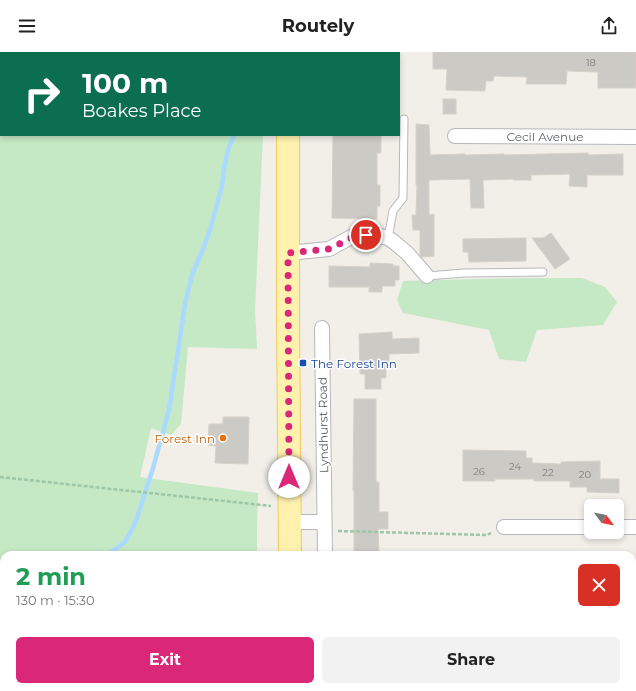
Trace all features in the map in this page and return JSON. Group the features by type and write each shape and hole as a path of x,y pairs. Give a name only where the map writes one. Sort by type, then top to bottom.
{"main road":[{"path":"288,136 290,551"}],"street":[{"name":"Cecil Avenue","path":"455,136 636,137"},
{"path":"288,253 329,249 355,236 377,235 388,238 394,242 407,253 427,276"},
{"name":"Lyndhurst Road","path":"322,328 325,551"},
{"path":"289,515 324,526"},
{"path":"504,527 584,527"},
{"path":"624,527 636,527"}],"lane":[{"path":"388,238 392,211 403,198 404,119"},
{"path":"427,276 464,273 543,272"}],"path":[{"path":"0,477 156,493 289,515"},
{"path":"324,526 488,535 504,527"}],"green space":[{"path":"0,136 263,136 255,310 257,349 188,347 181,424 171,435 151,428 140,477 258,493 257,551 0,551"},
{"path":"582,278 605,287 617,302 603,325 537,330 526,362 499,359 489,330 403,313 397,300 403,281"}],"building":[{"path":"433,52 636,52 636,88 598,88 598,72 567,71 566,84 526,84 527,77 494,76 493,81 486,81 485,91 446,90 447,69 433,69"},
{"path":"443,99 456,99 456,114 443,114"},
{"path":"416,124 429,125 430,155 623,154 623,175 587,175 587,187 569,186 570,174 531,175 531,180 483,180 484,208 471,208 470,179 429,180 429,215 434,214 434,256 421,257 420,230 413,230 412,215 416,215"},
{"path":"333,136 381,136 381,153 377,153 377,185 380,185 380,206 377,206 377,219 332,218"},
{"path":"551,233 570,259 555,269 532,238 543,238"},
{"path":"526,238 526,261 469,262 468,252 463,252 463,239"},
{"path":"370,263 393,264 393,266 399,266 399,280 395,280 395,286 382,286 382,292 369,292 369,287 329,287 329,266 370,267"},
{"path":"392,332 392,339 419,338 419,353 389,354 389,364 386,364 386,378 381,378 381,389 365,389 365,374 360,374 359,334"},
{"path":"354,399 376,399 376,482 379,482 379,512 388,512 388,529 378,529 379,551 354,551"},
{"path":"223,417 249,417 248,464 215,463 216,446 208,445 209,424 223,424"},
{"path":"463,450 526,451 526,458 532,458 532,463 561,464 561,462 600,461 600,479 619,479 619,493 587,492 587,487 570,487 570,481 495,479 495,481 463,481"}],"waterway":[{"path":"113,551 125,542 136,521 153,468 169,410 185,304 192,275 210,230 222,186 228,150 234,136"}],"place":[{"name":"The Forest Inn","path":"303,363"},
{"name":"Forest Inn","path":"223,438"}],"route":[{"path":"289,477 288,253 329,249 355,236 366,235"}]}
